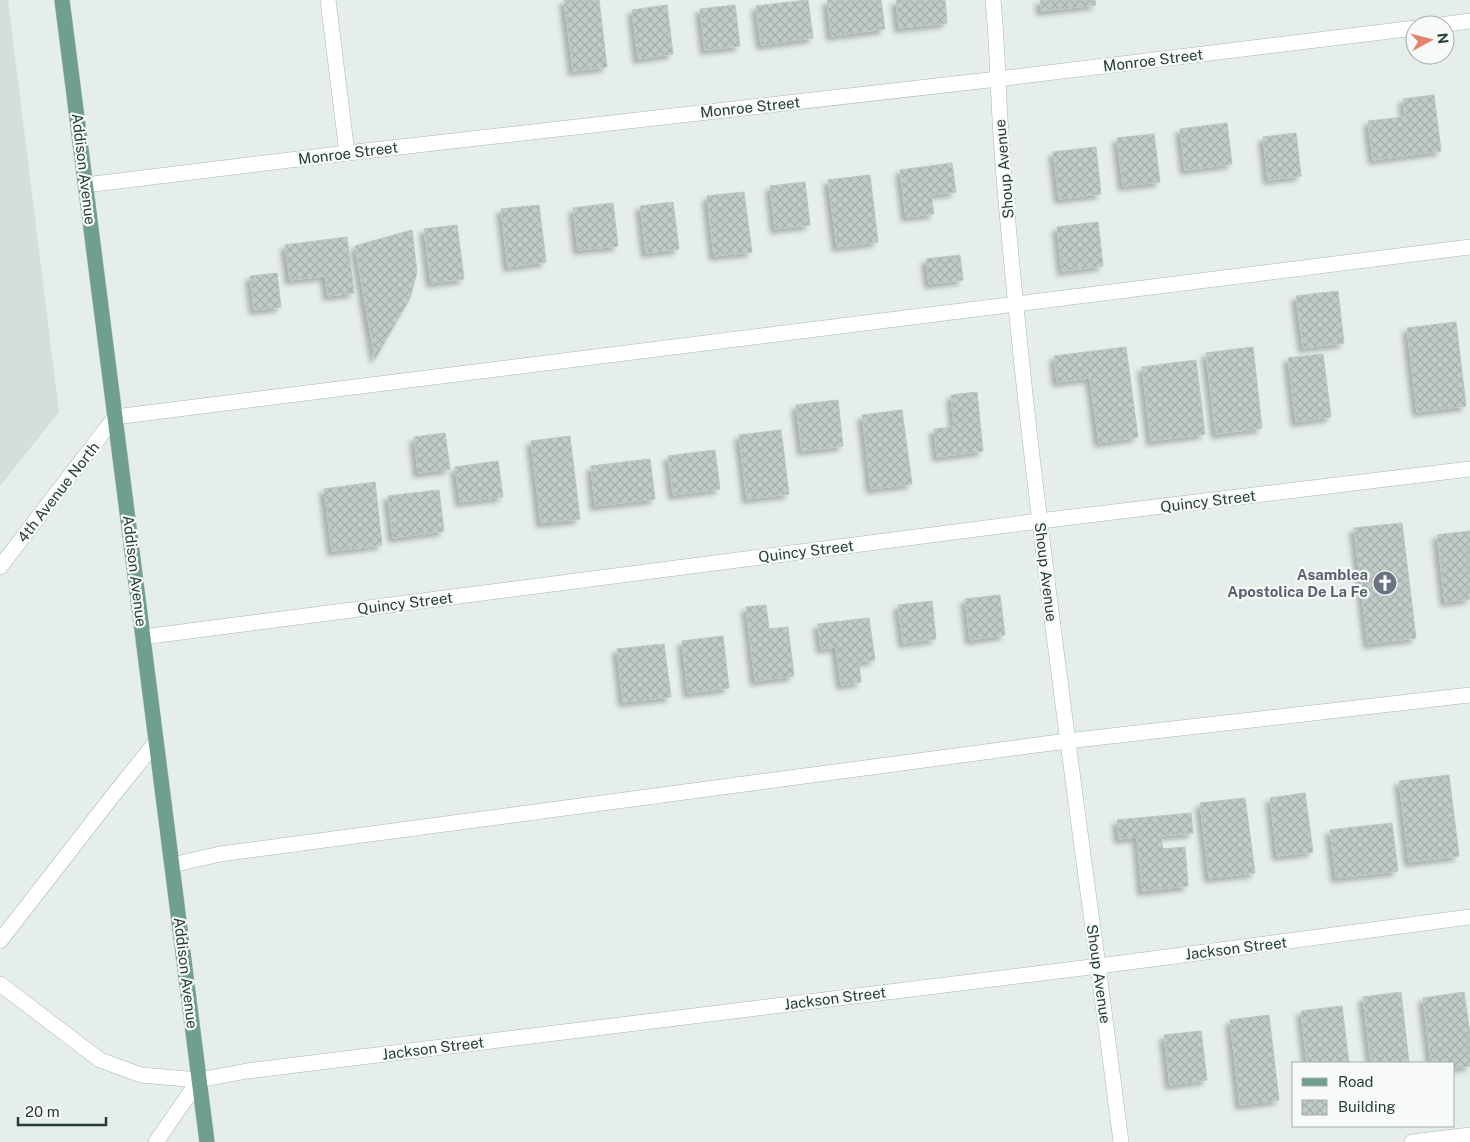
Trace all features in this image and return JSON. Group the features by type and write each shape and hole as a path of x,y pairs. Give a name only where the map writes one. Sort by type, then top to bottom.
{"main road":[{"name":"Addison Avenue","path":"62,0 207,1142"}],"street":[{"path":"328,0 347,153"},
{"name":"Shoup Avenue","path":"992,0 1002,150 1039,521 1121,1142"},
{"path":"1455,23 1470,21"},
{"name":"Monroe Street","path":"86,185 347,153 998,79 1405,29"},
{"path":"115,417 1470,247"},
{"name":"4th Avenue North","path":"0,567 115,417"},
{"name":"Quincy Street","path":"143,637 1039,521 1470,469"},
{"path":"172,865 220,854 1067,741 1470,695"},
{"path":"0,941 156,742"},
{"name":"Jackson Street","path":"0,984 100,1060 141,1075 199,1080 257,1069 1099,966 1470,917"},
{"path":"156,1142 199,1080"},
{"path":"1412,1142 1470,1135"}],"shaded area":[{"path":"0,0 8,0 59,412 0,486"}],"building":[{"path":"564,0 599,0 607,67 573,71"},
{"path":"808,0 813,38 761,45 756,6"},
{"path":"827,0 881,0 885,29 831,36"},
{"path":"896,0 945,0 947,23 899,28"},
{"path":"1040,0 1095,0 1096,5 1041,11"},
{"path":"667,5 673,54 638,59 632,10"},
{"path":"735,5 740,46 705,50 700,9"},
{"path":"1434,95 1441,151 1373,160 1368,121 1405,117 1403,99"},
{"path":"1227,123 1232,164 1185,170 1180,129"},
{"path":"1296,133 1301,176 1268,180 1263,137"},
{"path":"1154,134 1160,182 1123,186 1117,138"},
{"path":"1096,147 1101,194 1059,199 1053,152"},
{"path":"952,163 956,192 931,195 934,214 906,217 900,170"},
{"path":"870,175 878,242 837,247 828,180"},
{"path":"805,182 810,225 775,229 770,186"},
{"path":"744,192 752,252 714,256 707,196"},
{"path":"673,202 679,249 646,253 640,206"},
{"path":"613,203 618,246 578,250 573,208"},
{"path":"539,205 546,262 508,267 501,209"},
{"path":"1098,222 1103,266 1062,271 1057,227"},
{"path":"457,225 464,279 431,283 424,229"},
{"path":"412,230 417,272 410,298 375,359 355,246"},
{"path":"347,237 354,293 328,296 325,276 290,280 285,245"},
{"path":"960,255 963,280 929,284 926,259"},
{"path":"277,273 281,307 254,310 250,276"},
{"path":"1338,291 1344,343 1303,348 1296,296"},
{"path":"1456,322 1466,406 1417,412 1407,328"},
{"path":"1126,347 1138,437 1099,443 1090,378 1057,382 1054,356"},
{"path":"1253,347 1262,428 1216,434 1206,353"},
{"path":"1323,354 1331,417 1296,422 1288,358"},
{"path":"1196,360 1205,434 1151,441 1142,367"},
{"path":"977,392 983,451 937,457 934,429 954,427 951,395"},
{"path":"838,400 843,446 802,451 796,405"},
{"path":"902,410 912,484 871,489 862,415"},
{"path":"781,430 789,494 747,499 739,435"},
{"path":"445,433 450,469 418,473 414,437"},
{"path":"570,436 580,519 541,523 531,441"},
{"path":"715,450 720,489 673,495 668,456"},
{"path":"650,459 655,499 595,506 591,466"},
{"path":"498,461 503,497 460,502 455,467"},
{"path":"375,482 382,545 332,551 324,489"},
{"path":"439,490 444,531 393,538 388,496"},
{"name":"Asamblea Apostolica De La Fe","path":"1402,523 1416,638 1368,644 1354,528"},
{"path":"1470,531 1470,599 1445,602 1437,535"},
{"path":"1000,595 1005,635 970,640 965,599"},
{"path":"932,601 936,639 903,643 898,605"},
{"path":"766,605 769,629 788,627 794,676 755,681 746,607"},
{"path":"869,618 875,660 859,662 861,682 841,685 836,647 821,649 818,624"},
{"path":"723,636 729,688 688,693 682,641"},
{"path":"664,644 671,697 623,702 617,649"},
{"path":"1449,775 1459,856 1409,862 1399,781"},
{"path":"1305,793 1313,852 1277,856 1270,798"},
{"path":"1245,798 1255,873 1209,878 1200,803"},
{"path":"1191,813 1193,833 1161,836 1163,849 1185,847 1188,886 1142,891 1137,837 1119,839 1117,820"},
{"path":"1392,823 1398,871 1336,878 1330,830"},
{"path":"1401,992 1409,1062 1371,1062 1363,997"},
{"path":"1464,992 1470,1035 1470,1066 1455,1068 1455,1062 1431,1062 1423,998"},
{"path":"1342,1006 1349,1062 1307,1062 1301,1011"},
{"path":"1269,1015 1279,1100 1240,1105 1230,1020"},
{"path":"1201,1031 1207,1080 1170,1085 1164,1035"}],"place":[{"name":"Asamblea Apostolica De La Fe","path":"1385,583"}]}
